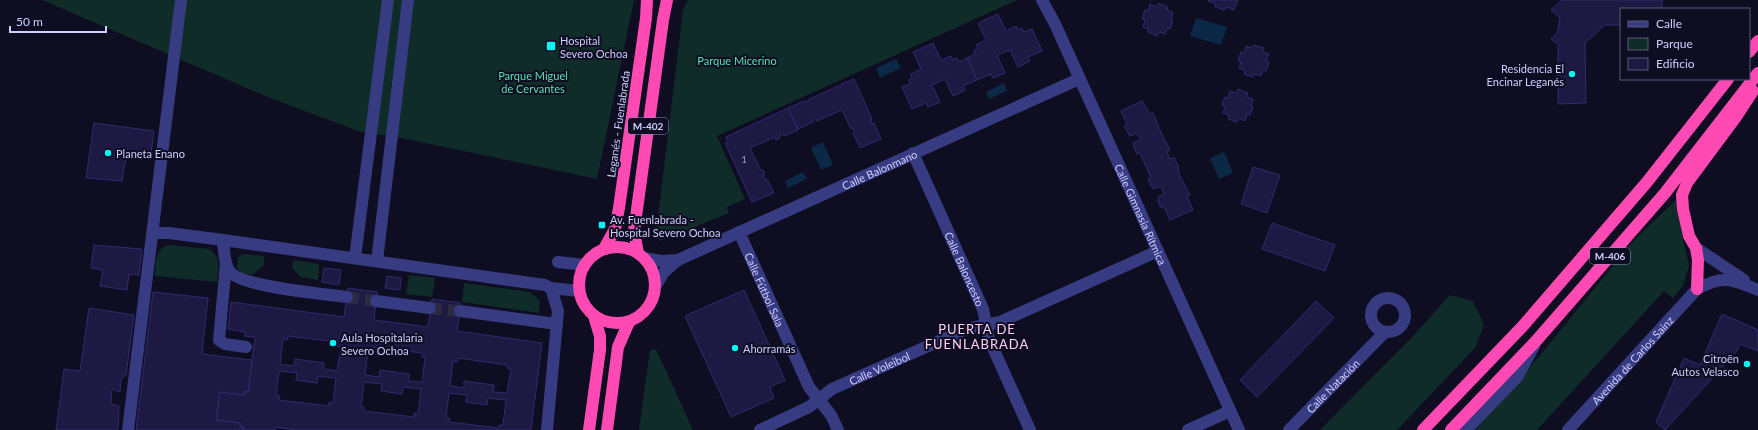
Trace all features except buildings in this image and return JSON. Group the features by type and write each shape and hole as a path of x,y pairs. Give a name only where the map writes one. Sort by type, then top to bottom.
{"highway":[{"name":"Leganés - Fuenlabrada","path":"584,265 596,253 604,249 615,229 646,18 647,0"},
{"name":"M-402","path":"655,287 652,270 641,256 634,224 667,0"},
{"path":"1750,51 1758,41"},
{"name":"M-406","path":"1451,430 1536,341 1665,193 1758,74"},
{"name":"M-406","path":"1423,430 1527,321 1647,182 1727,80"},
{"path":"1697,289 1698,260 1696,248 1689,236 1683,209 1682,195 1687,183 1736,117 1758,82"},
{"path":"604,249 616,247 627,248 641,256"},
{"path":"584,265 578,282 578,291 581,301 586,309 594,316 605,322 617,324 629,322 640,316 649,306 654,295 655,287"},
{"path":"589,430 600,350 600,336 594,316"},
{"path":"607,430 618,347 629,322"}],"street":[{"path":"128,430 154,233 181,0"},
{"path":"355,258 388,0"},
{"path":"377,261 408,0"},
{"name":"Calle Gimnasia Rítmica","path":"1042,0 1080,79 1239,430"},
{"name":"Calle Balonmano","path":"655,287 664,272 678,260 1080,79"},
{"name":"Calle Baloncesto","path":"913,153 983,309 989,340 1030,430"},
{"name":"Calle Fútbol Sala","path":"740,232 809,387 831,415 838,430"},
{"path":"154,233 169,233 377,261 578,291"},
{"path":"223,240 226,262 230,273 246,282 347,297"},
{"path":"1696,248 1758,290"},
{"name":"Calle Voleibol","path":"760,430 810,408 819,399 832,390 966,329 1000,322 1158,251"},
{"name":"Calle Balonmano","path":"641,256 655,261 678,260"},
{"path":"226,262 219,340 221,343 246,347"},
{"path":"558,262 584,265"},
{"path":"1697,289 1714,281 1723,279 1740,282 1758,290"},
{"path":"547,430 558,311 551,288"},
{"name":"Avenida de Carlos Sainz","path":"1568,430 1697,289"},
{"path":"376,301 430,308"},
{"path":"460,311 557,324"},
{"name":"Calle Natación","path":"1289,430 1376,341 1382,330"},
{"path":"1466,430 1517,377 1536,341"},
{"path":"1188,430 1230,411"}],"green space":[{"name":"Parque Miguel de Cervantes","path":"42,0 634,0 597,179 402,138 361,132 270,98"},
{"name":"Parque Micerino","path":"688,0 1017,0 717,136 745,199 727,207 729,213 660,241 656,234 683,10"},
{"path":"1677,199 1682,235 1689,265 1683,286 1673,298 1664,291 1537,430 1475,430 1542,353 1634,240"},
{"path":"169,245 209,249 213,252 218,260 217,282 155,276 158,253 164,247"},
{"path":"242,254 264,256 264,265 252,275 242,273 237,268 238,258"},
{"path":"293,260 319,264 318,280 301,277 292,268"},
{"path":"409,275 435,278 432,297 406,294"},
{"path":"464,283 530,292 540,301 539,313 462,302"},
{"path":"1450,295 1473,301 1484,325 1475,348 1397,430 1320,430 1414,335"},
{"path":"656,349 693,430 639,430 650,350"}],"water":[{"path":"1196,18 1227,27 1221,45 1190,36"},
{"path":"896,59 901,68 880,78 876,68"},
{"path":"1004,83 1007,91 989,99 986,92"},
{"path":"823,142 833,165 821,170 811,148"},
{"path":"1224,152 1233,173 1219,179 1210,158"},
{"path":"803,172 807,179 788,188 785,181"}],"tunnel":[{"path":"347,297 376,301"},
{"path":"430,308 460,311"}],"place":[{"name":"Hospital Severo Ochoa","path":"551,46"},
{"name":"Residencia El Encinar Leganés","path":"1572,74"},
{"name":"Planeta Enano","path":"108,153"},
{"name":"Av. Fuenlabrada - Hospital Severo Ochoa","path":"602,225"},
{"name":"Aula Hospitalaria Severo Ochoa","path":"333,343"},
{"name":"Ahorramás","path":"735,348"},
{"name":"Citroën Autos Velasco","path":"1747,364"}],"district":[{"name":"PUERTA DE FUENLABRADA","path":"977,336"}]}
